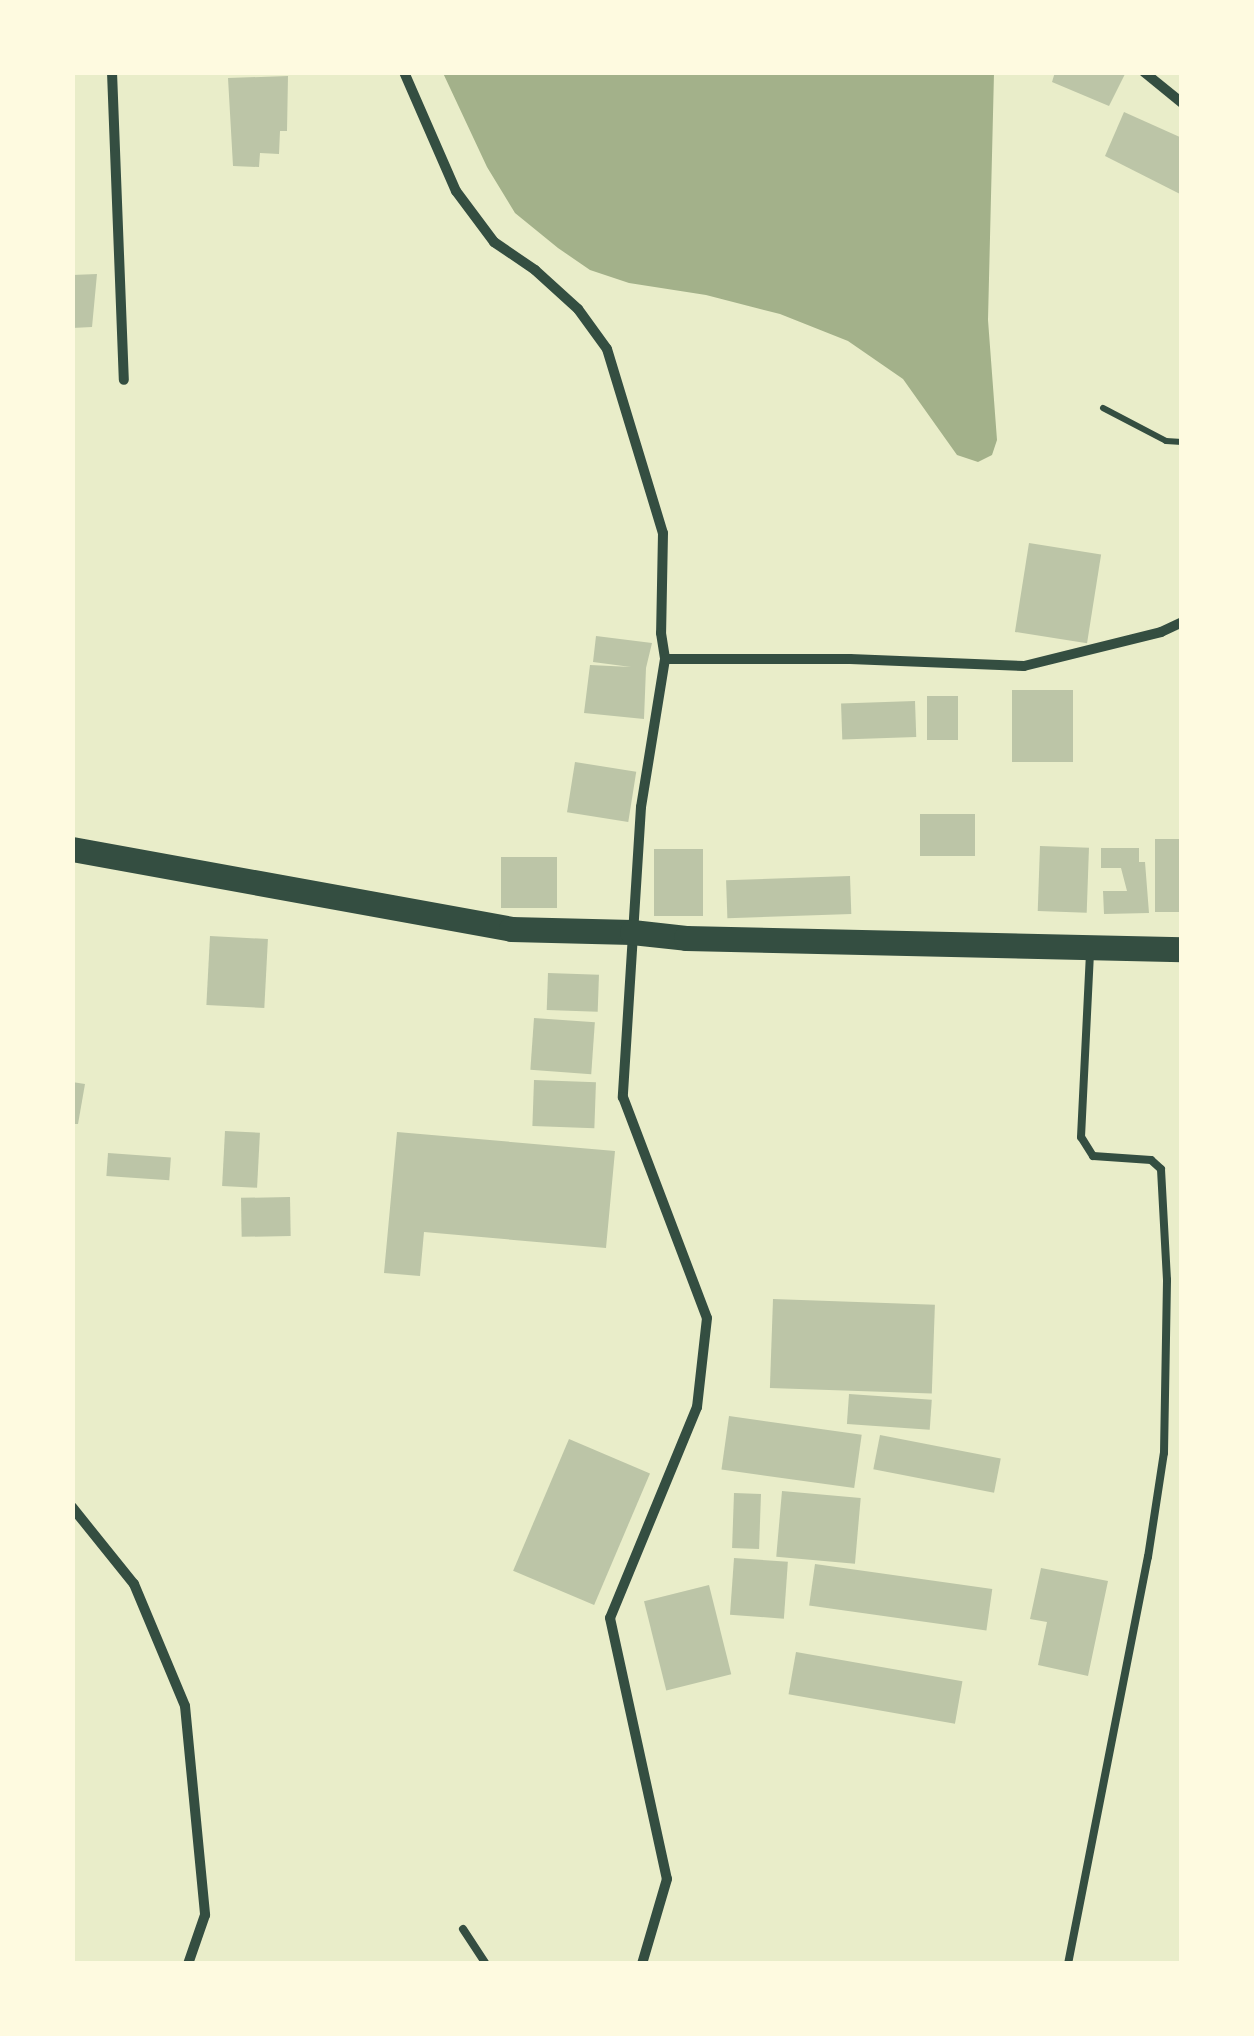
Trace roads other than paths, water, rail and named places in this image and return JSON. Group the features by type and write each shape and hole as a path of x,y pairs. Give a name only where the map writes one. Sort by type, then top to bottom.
{"main road":[{"path":"72,848 511,929 632,932 686,938 1182,949"}],"street":[{"path":"112,72 124,380"},
{"path":"404,72 456,190 494,242 535,270 578,309 607,348 663,533 660,633 665,659 641,806 623,1097 708,1318 697,1407 610,1618 668,1879 642,1964"},
{"path":"1144,72 1182,104"},
{"path":"665,659 850,659 1024,666 1182,622"},
{"path":"72,1507 134,1584 185,1706 206,1915 188,1963"}],"lane":[{"path":"1068,1964 1148,1557 1164,1453 1166,1280 1161,1170 1151,1160 1093,1156 1081,1137 1090,946"},
{"path":"463,1929 486,1964"}]}
